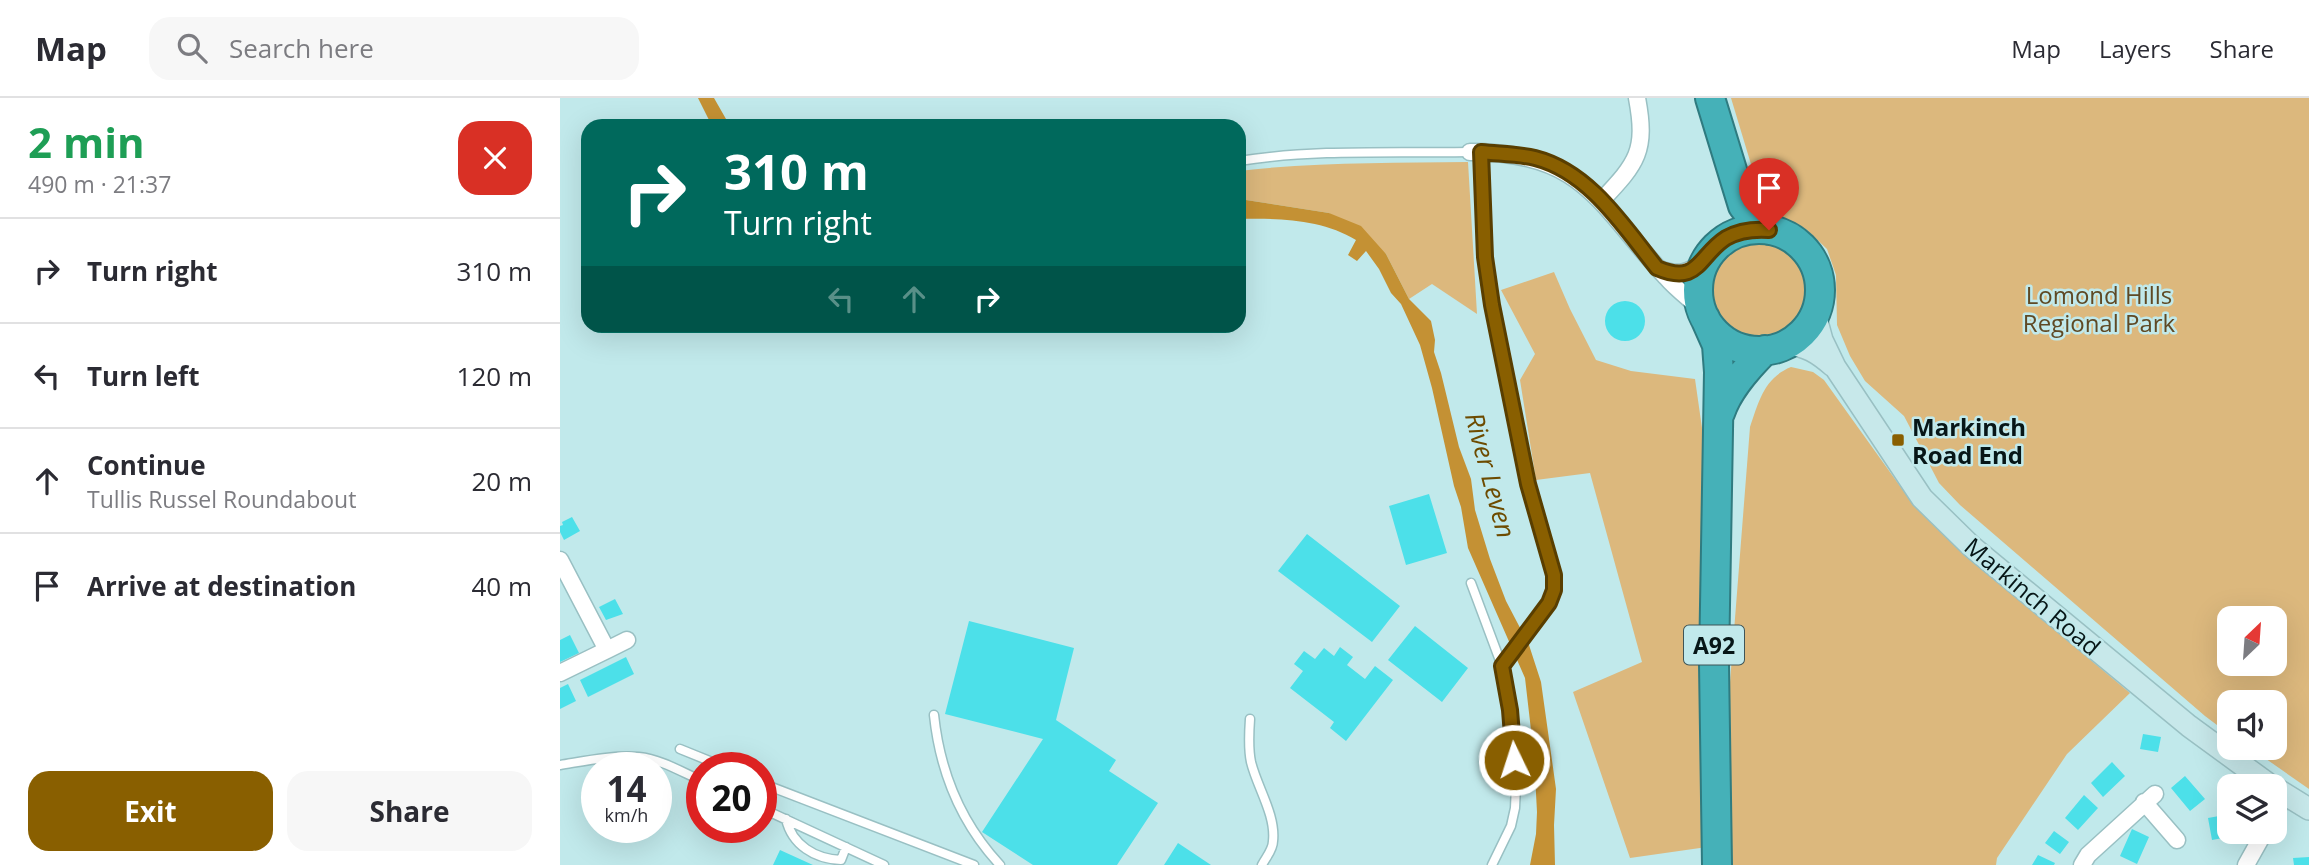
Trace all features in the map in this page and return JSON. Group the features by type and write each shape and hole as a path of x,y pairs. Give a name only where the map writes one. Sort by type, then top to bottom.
{"highway":[{"name":"A92","path":"1710,98 1743,206 1769,230 1787,235 1802,246 1813,261 1819,278 1820,297 1808,327 1750,365 1724,402 1716,424"},
{"name":"A92","path":"1717,865 1714,664 1716,424 1719,372 1717,345 1704,314 1698,288 1700,273 1722,232 1725,212 1725,146"},
{"path":"1711,253 1741,232 1769,230"},
{"path":"1704,314 1716,332 1730,343 1747,349 1775,347"}],"main road":[{"name":"Markinch Road","path":"1815,314 1822,340 1835,367 1922,498 1971,546 2249,774"},
{"name":"Markinch Road","path":"1775,347 1799,345 1811,349 1835,367"},
{"name":"Markinch Road","path":"2287,800 2309,809"}],"street":[{"path":"1602,200 1624,177 1640,149 1642,122 1637,98"},
{"path":"1476,152 1536,159 1556,167 1602,200 1657,268 1704,314"},
{"path":"1657,268 1679,275 1687,273 1711,253"},
{"path":"560,560 607,650"},
{"path":"560,673 627,640"},
{"path":"2082,865 2088,855 2150,798 2177,839"},
{"path":"2246,865 2258,844"}],"lane":[{"path":"1246,160 1340,153 1476,152 1492,305 1528,484 1554,575 1554,590 1549,603 1505,662"},
{"path":"1471,583 1505,662 1516,785 1511,826 1492,865"},
{"path":"934,715 948,783 961,812 1000,865"},
{"path":"1250,719 1251,762 1274,839 1262,865"},
{"path":"680,749 687,752"},
{"path":"560,765 612,757 640,757 686,774"},
{"path":"777,789 974,865"},
{"path":"777,815 884,865"},
{"path":"786,819 789,833 797,843 827,860 841,860 846,846"}],"green space":[{"name":"Lomond Hills Regional Park","path":"1731,98 2309,98 2309,789 2268,760 2287,760 2287,690 2217,690 2217,725 1960,505 1939,483 1904,416 1865,381 1850,356 1837,325 1836,275 1827,249 1807,230 1770,211 1763,204"},
{"path":"1468,162 1477,314 1432,284 1409,299 1386,254 1329,213 1246,200 1246,170 1382,163"},
{"path":"1760,238 1788,246 1802,260 1810,288 1802,316 1788,330 1760,338 1732,330 1718,316 1710,288 1718,260 1732,246"},
{"path":"1554,272 1596,360 1631,371 1695,379 1702,428 1707,847 1630,858 1573,692 1642,662 1590,473 1536,480 1520,380 1535,354 1501,290"},
{"path":"1791,367 1813,372 1824,380 1910,500 1931,522 1978,566 2130,693 2067,754 1997,858 1996,865 1730,865 1725,746 1750,427 1764,391 1774,377"}],"shaded area":[{"path":"698,98 714,98 726,119 708,119"},
{"path":"1246,200 1329,213 1361,226 1386,254 1409,299 1431,321 1435,340 1434,352 1459,447 1471,479 1475,510 1506,601 1529,645 1541,682 1556,789 1555,865 1530,865 1537,812 1525,678 1468,548 1461,507 1420,345 1401,304 1391,293 1366,251 1357,261 1348,255 1356,240 1314,224 1246,219"}],"building":[{"path":"1625,301 1639,307 1645,321 1639,335 1625,341 1611,335 1605,321 1611,307"},
{"path":"1429,494 1447,553 1406,565 1389,506"},
{"path":"572,517 580,531 564,540 560,526"},
{"path":"1307,534 1400,606 1372,642 1278,571"},
{"path":"615,599 623,614 606,620 599,607"},
{"path":"969,621 1074,648 1056,720 1116,760 1109,771 1158,803 1117,865 1033,865 982,832 1043,739 945,714"},
{"path":"1415,626 1468,668 1442,702 1388,660"},
{"path":"570,635 579,653 560,662 560,640"},
{"path":"1340,647 1353,657 1347,665 1365,679 1375,666 1393,680 1346,741 1330,728 1334,722 1290,688 1303,671 1294,664 1304,651 1315,659 1324,648 1334,656"},
{"path":"626,657 634,674 588,697 580,680"},
{"path":"568,684 576,701 560,709 560,688"},
{"path":"2143,734 2161,737 2158,752 2140,749"},
{"path":"2112,762 2125,776 2103,797 2091,783"},
{"path":"2185,776 2205,799 2190,811 2171,788"},
{"path":"2084,795 2098,808 2078,830 2065,818"},
{"path":"2217,816 2217,839 2212,840 2208,818"},
{"path":"2132,829 2149,837 2137,864 2120,856"},
{"path":"2054,831 2069,842 2060,854 2045,843"},
{"path":"1178,843 1211,865 1164,865"},
{"path":"780,850 813,865 773,865"},
{"path":"2038,855 2055,863 2054,865 2032,865"},
{"path":"2309,857 2309,865 2294,865 2293,858"}],"place":[{"name":"Markinch Road End","path":"1898,440"}],"route":[{"path":"1514,760 1510,710 1502,666 1549,603 1554,590 1554,575 1528,484 1492,305 1485,257 1481,152 1516,155 1556,167 1602,200 1657,268 1667,272 1679,275 1687,273 1706,260 1716,246 1728,237 1755,229 1769,230"}],"water label":[{"name":"River Leven","path":"1491,475"}]}
